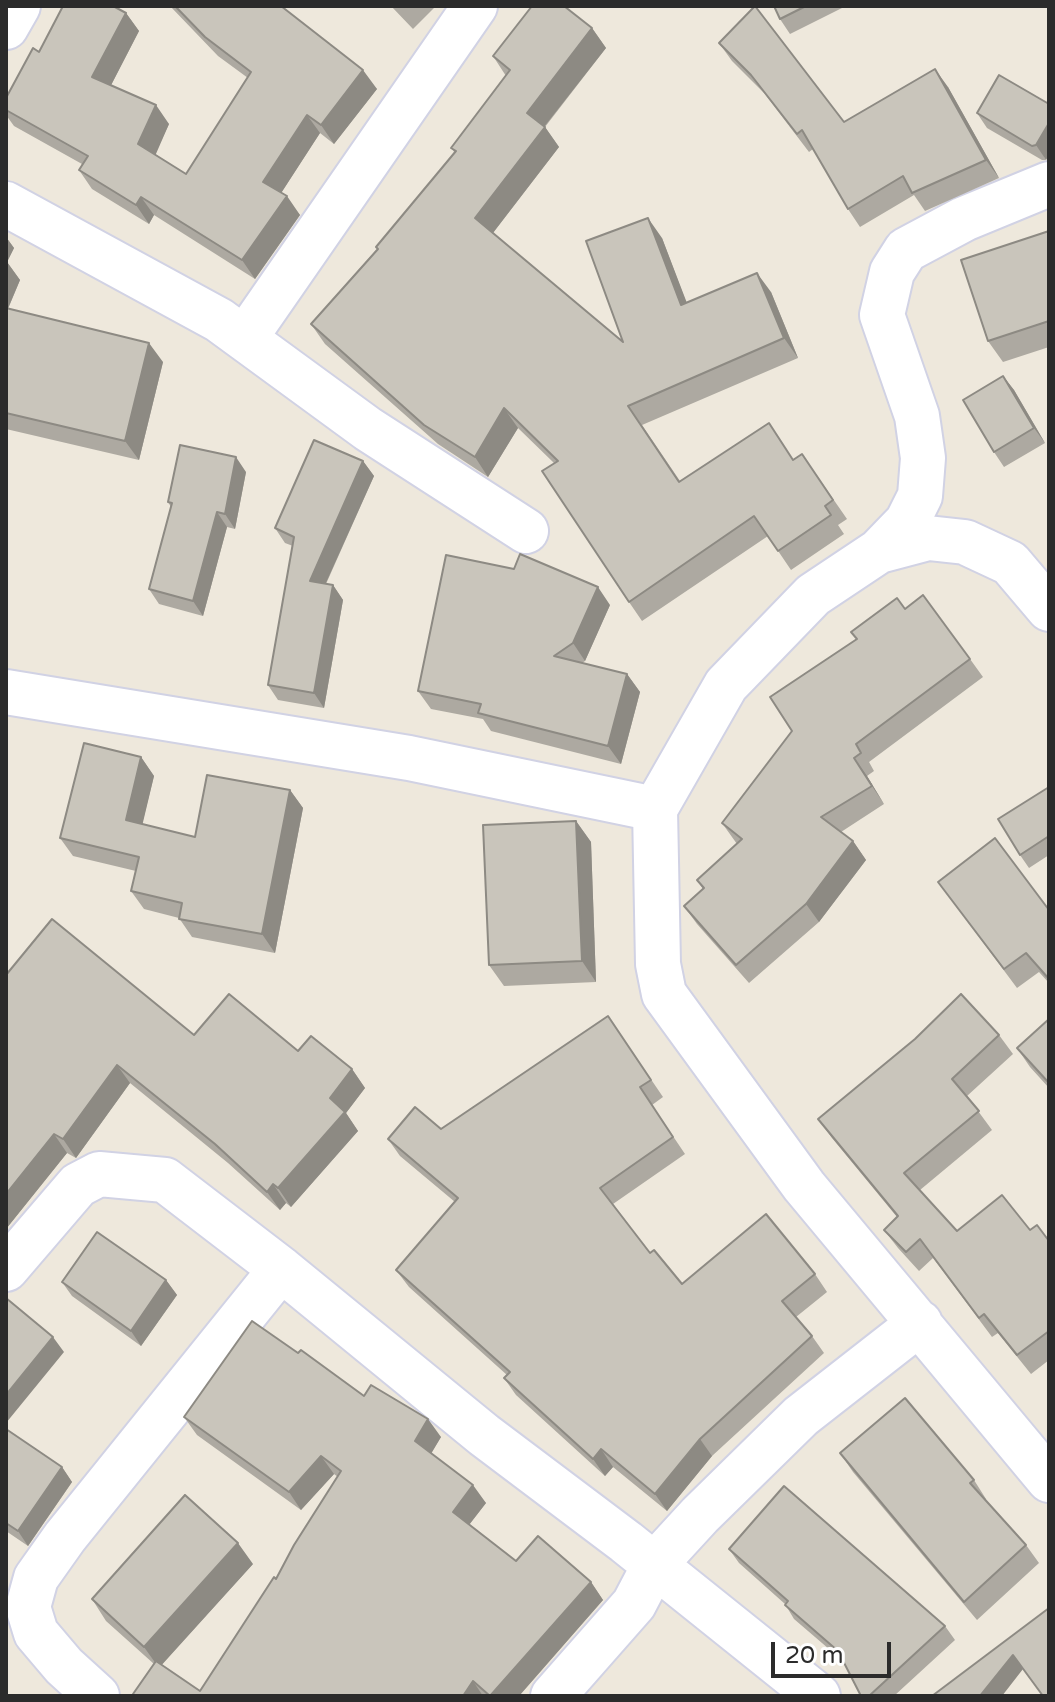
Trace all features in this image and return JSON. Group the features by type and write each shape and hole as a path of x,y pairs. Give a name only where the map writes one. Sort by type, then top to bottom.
{"street":[{"path":"6,27 18,6"},
{"path":"245,338 475,6"},
{"path":"1049,184 964,219 906,250 892,272 882,315 917,416 923,458 920,496 907,522 879,551 813,595 726,685 655,809 658,964 664,994 804,1186 1049,1480"},
{"path":"6,204 219,320 368,429 526,531"},
{"path":"879,551 928,538 965,542 1010,563 1049,609"},
{"path":"6,692 409,758 655,809"},
{"path":"6,1269 78,1185 99,1174 165,1180 281,1269 484,1435 655,1564 818,1696"},
{"path":"97,1696 64,1666 36,1633 28,1607 36,1578 65,1537 281,1269"},
{"path":"553,1696 634,1604 655,1564 801,1416 920,1323"}],"building":[{"path":"63,6 113,6 126,13 92,77 156,105 138,144 186,174 251,72 205,37 175,6 281,6 363,70 321,125 307,115 263,182 287,196 242,260 141,197 136,205 79,170 88,156 6,110 6,98 33,48 39,52"},
{"path":"532,6 564,6 592,28 527,113 545,127 475,218 623,342 586,241 648,218 681,305 757,273 784,338 628,406 679,482 769,423 793,460 802,454 833,500 825,506 831,515 778,551 754,516 629,602 542,471 558,461 504,408 475,457 424,425 311,324 378,249 376,247 456,151 451,148 510,70 493,56"},
{"path":"755,6 844,122 935,69 986,160 912,193 903,176 848,209 802,130 797,134 751,75 719,43"},
{"path":"774,6 806,6 780,19"},
{"path":"999,75 1049,104 1049,123 1036,145 1032,146 977,113"},
{"path":"1049,231 1049,321 988,341 961,260"},
{"path":"6,308 149,343 125,441 6,413"},
{"path":"1003,376 1034,428 994,452 963,400"},
{"path":"314,440 363,461 310,581 333,585 314,693 268,685 294,537 275,528"},
{"path":"180,445 236,457 225,514 217,512 193,601 149,589 172,503 168,502"},
{"path":"520,554 598,587 573,643 554,656 627,674 608,746 478,713 481,704 418,691 446,555 514,569"},
{"path":"923,595 970,659 856,744 861,753 854,758 872,786 821,817 853,841 806,904 736,965 684,906 704,888 697,880 742,839 722,823 792,731 770,697 857,639 851,632 897,598 905,609"},
{"path":"84,743 141,757 126,820 195,837 207,775 290,790 262,934 179,919 182,903 131,891 139,857 60,838"},
{"path":"1049,787 1049,836 1020,855 998,819"},
{"path":"576,821 582,961 489,965 483,825"},
{"path":"995,838 1049,910 1049,979 1026,953 1004,969 938,882"},
{"path":"52,919 194,1035 229,994 298,1051 311,1036 352,1069 330,1098 345,1112 278,1188 273,1184 267,1192 215,1144 117,1065 63,1139 54,1134 6,1194 6,975"},
{"path":"961,994 999,1035 952,1079 979,1111 904,1173 957,1231 1002,1195 1030,1230 1037,1225 1049,1241 1049,1331 1017,1355 984,1314 979,1318 920,1239 906,1252 884,1230 898,1216 818,1119 915,1039"},
{"path":"608,1016 651,1080 640,1087 673,1137 600,1188 650,1253 654,1250 682,1284 766,1214 815,1274 782,1301 812,1336 700,1439 655,1494 601,1449 593,1459 504,1378 510,1372 396,1270 458,1198 388,1139 415,1107 441,1129"},
{"path":"1049,1019 1049,1083 1017,1048"},
{"path":"97,1232 166,1280 131,1331 62,1282"},
{"path":"6,1298 53,1337 6,1395"},
{"path":"252,1321 298,1353 301,1350 364,1396 371,1385 428,1419 415,1441 473,1485 453,1512 516,1561 538,1536 591,1582 490,1696 473,1681 463,1696 133,1694 156,1661 200,1691 274,1577 276,1579 341,1471 321,1456 289,1492 184,1417"},
{"path":"905,1398 974,1480 970,1483 1026,1545 964,1602 840,1453"},
{"path":"6,1429 62,1467 18,1531 6,1523"},
{"path":"784,1486 945,1626 869,1696 861,1696 838,1651 785,1605 788,1601 729,1549"},
{"path":"185,1495 238,1543 144,1647 92,1599"},
{"path":"1049,1608 1049,1696 1043,1696 1013,1655 980,1696 932,1696"}]}
